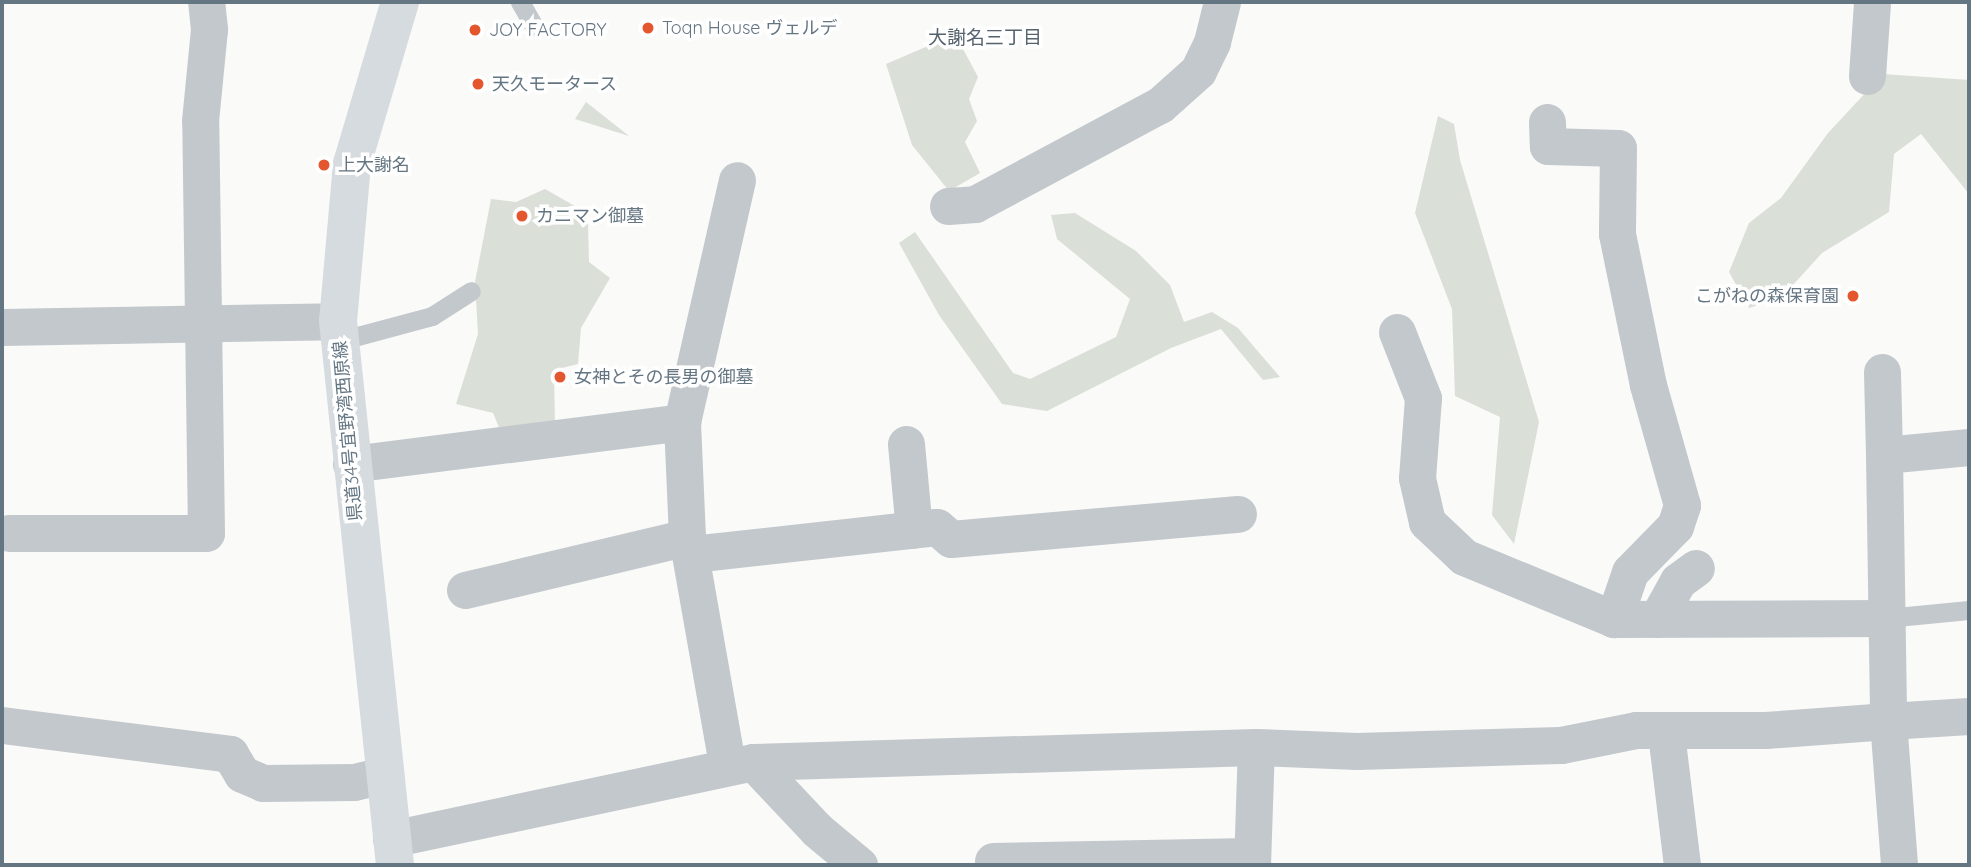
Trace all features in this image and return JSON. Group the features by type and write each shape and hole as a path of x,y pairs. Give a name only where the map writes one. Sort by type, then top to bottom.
{"main road":[{"name":"県道34号宜野湾西原線","path":"393,852 339,331 352,164 400,2"}],"street":[{"path":"9,533 206,533 200,327 200,121 209,29 206,2"},
{"path":"948,206 975,204 1160,105 1198,71 1212,42 1222,2"},
{"path":"1867,76 1872,2"},
{"path":"1547,122 1548,146 1618,148 1617,234 1648,385 1682,505 1675,526 1630,572 1614,619"},
{"path":"737,180 682,422 690,546 740,763 859,865"},
{"path":"2,327 200,327 339,331"},
{"path":"1397,332 1423,398 1417,478 1427,522 1464,557 1614,619 1886,618"},
{"path":"1882,372 1888,721 1899,865"},
{"path":"351,464 682,422"},
{"path":"906,444 914,530"},
{"path":"1884,455 1969,447"},
{"path":"465,590 690,546 937,527 951,539 1238,514"},
{"path":"1657,619 1678,581 1696,568"},
{"path":"393,852 740,763 1256,747 1357,751 1561,745 1636,730 1666,733 1969,716"},
{"path":"2,725 230,754 242,774 263,783 354,782 384,775"},
{"path":"1666,733 1682,865"},
{"path":"993,861 1251,861 1256,747"}],"lane":[{"path":"520,2 534,26"},
{"path":"339,331 432,316 471,291"},
{"path":"1886,618 1969,610"}],"shaded area":[{"path":"935,43 962,47 978,77 969,99 977,121 965,142 980,173 949,191 912,145 886,64"},
{"path":"1883,74 1969,80 1969,194 1921,134 1894,154 1889,212 1822,253 1782,297 1749,308 1729,272 1749,223 1781,198 1828,133"},
{"path":"586,102 629,136 575,119"},
{"path":"1438,116 1454,124 1460,160 1539,422 1514,544 1492,515 1500,417 1455,396 1452,309 1415,213"},
{"path":"545,189 573,205 588,222 589,262 610,278 581,328 578,364 554,370 555,427 501,432 493,413 456,404 478,334 475,282 491,199 516,202"},
{"path":"1075,213 1136,251 1170,285 1184,322 1212,312 1238,328 1280,377 1263,380 1221,329 1171,348 1047,411 1002,404 939,315 899,243 915,232 1013,373 1030,379 1116,337 1130,299 1057,239 1051,215"}],"place":[{"name":"Toqn House ヴェルデ","path":"648,28"},
{"name":"JOY FACTORY","path":"475,30"},
{"name":"天久モータース","path":"478,84"},
{"name":"上大謝名","path":"324,165"},
{"name":"カニマン御墓","path":"522,216"},
{"name":"こがねの森保育園","path":"1853,296"},
{"name":"女神とその長男の御墓","path":"560,377"}],"district":[{"name":"大謝名三丁目","path":"985,38"}]}
